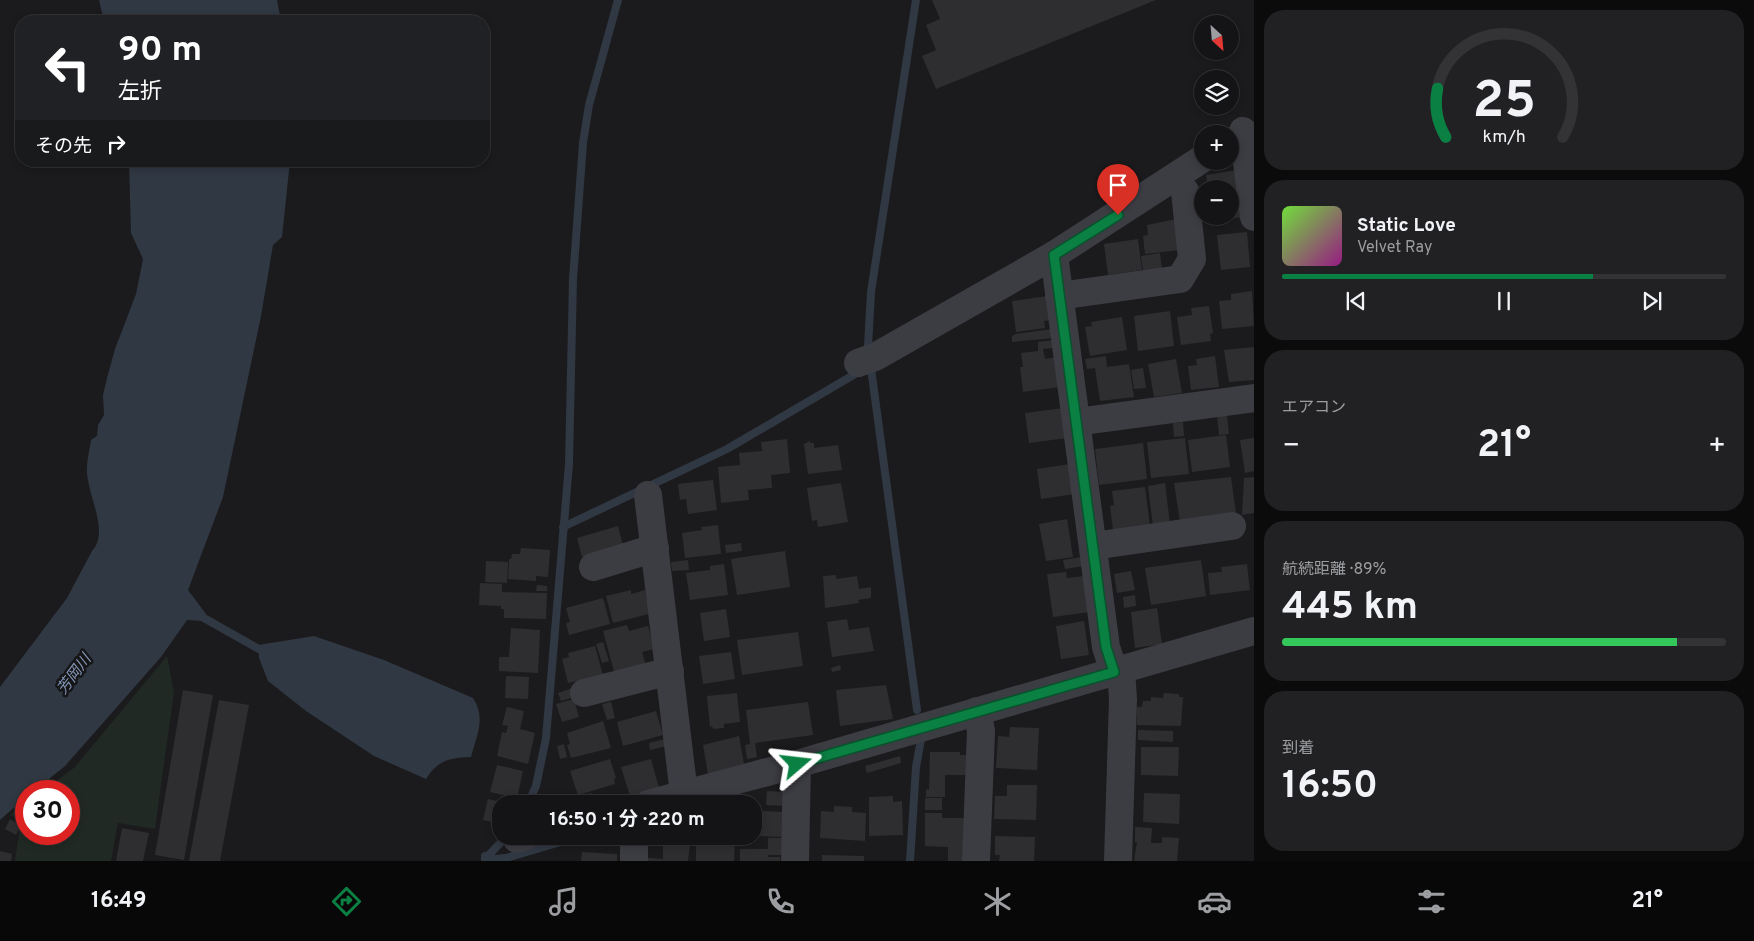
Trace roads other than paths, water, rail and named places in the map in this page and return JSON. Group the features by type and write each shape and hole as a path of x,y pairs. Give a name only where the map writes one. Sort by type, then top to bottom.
{"street":[{"path":"1243,135 1254,217"},
{"path":"866,360 1054,259 1194,163"},
{"path":"1059,296 1180,279 1192,260 1185,191"},
{"path":"1054,259 1106,647 1120,677 1118,861"},
{"path":"1076,422 1254,398"},
{"path":"648,495 684,794"},
{"path":"1093,546 1232,526"},
{"path":"593,567 655,548"},
{"path":"680,795 978,719 1120,677 1254,631"},
{"path":"584,693 670,672"},
{"path":"976,861 978,719"},
{"path":"794,861 797,764"},
{"path":"634,845 634,861"}],"water":[{"path":"99,0 277,0 280,15 103,15"},
{"name":"芳岡川","path":"129,167 289,167 282,237 273,245 261,316 223,497 188,590 206,614 202,621 187,620 161,657 65,766 48,780 15,780 15,807 0,820 0,687 67,598 97,543 99,533 98,522 87,477 88,457 91,440 97,436 98,425 104,415 103,395 107,378 115,349 136,294 143,259 131,233"},
{"path":"314,636 384,660 473,698 480,720 471,757 445,761 435,768 426,779 374,756 306,711 268,681 259,658 258,645"}],"waterway":[{"path":"532,795 536,786 546,738 569,464 573,279 583,143 589,105 618,0"},
{"path":"916,0 871,292 868,346 917,710"},
{"path":"563,527 727,449 862,370"},
{"path":"195,613 266,653"},
{"path":"910,861 916,767 922,734"},
{"path":"485,859 498,845"},
{"path":"485,856 495,859 506,858 550,845"}]}
